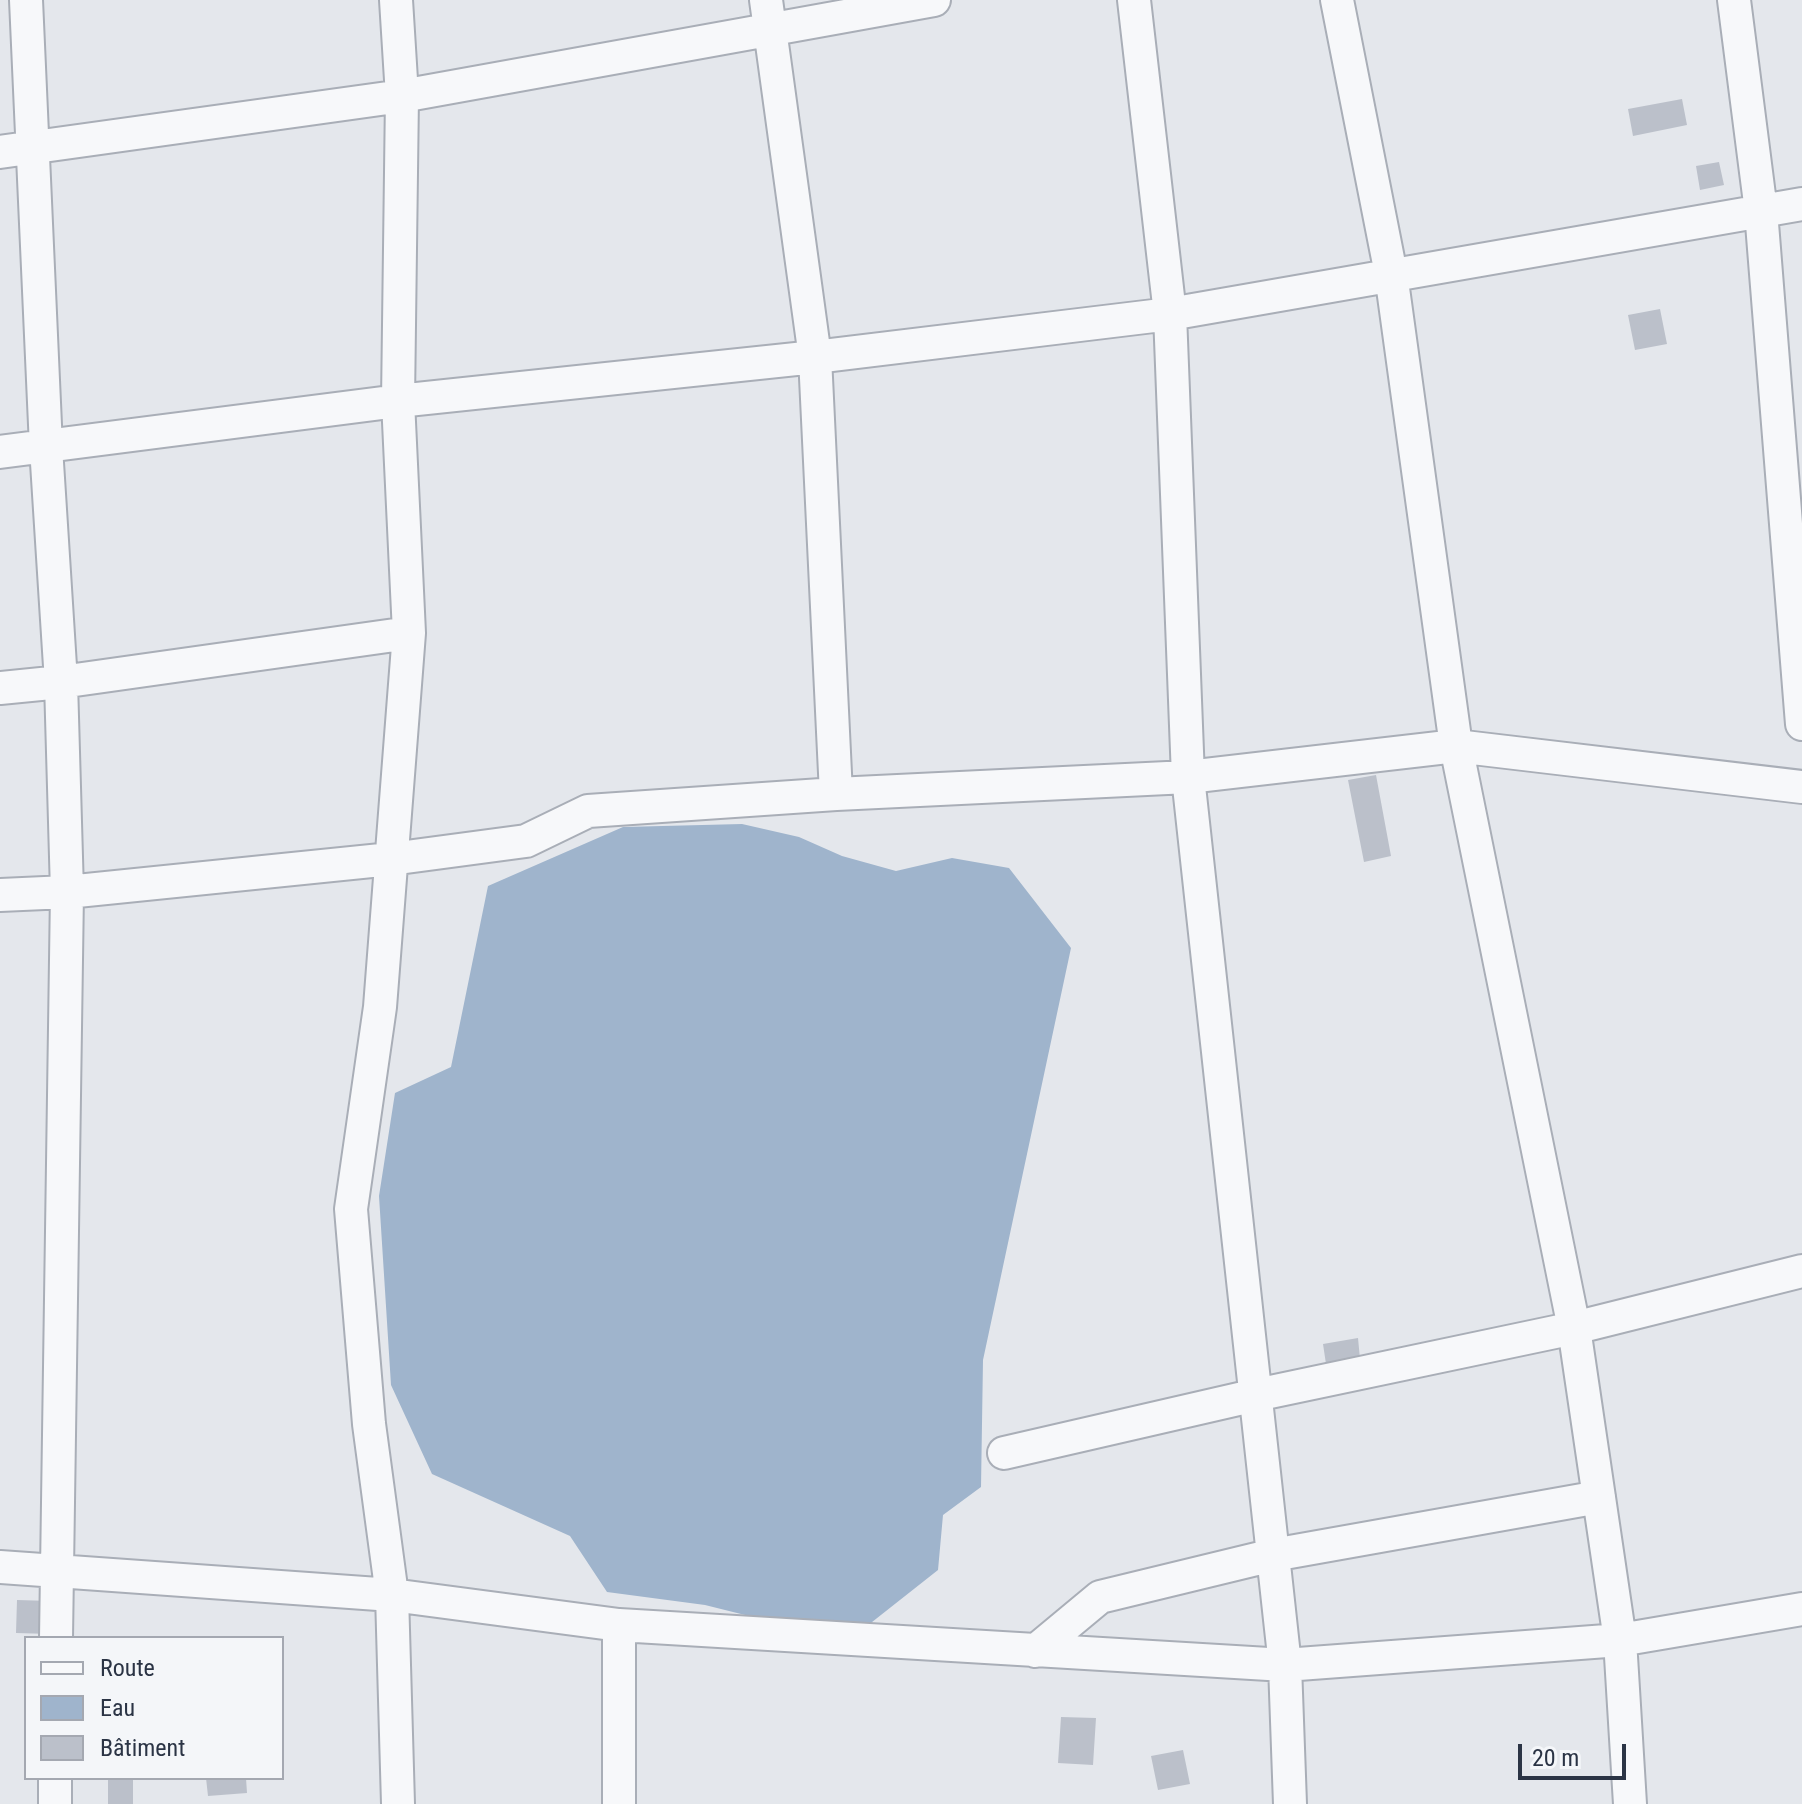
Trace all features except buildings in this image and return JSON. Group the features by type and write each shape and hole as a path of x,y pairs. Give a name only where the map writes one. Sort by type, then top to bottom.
{"street":[{"path":"26,0 46,447 61,682 67,892 56,1636"},
{"path":"396,0 402,96 398,401 409,633 380,1007 351,1209 369,1424 392,1595 398,1804"},
{"path":"0,152 402,96 768,14 934,0"},
{"path":"1134,0 1170,314 1188,777 1285,1665 1290,1804"},
{"path":"1337,0 1391,274 1456,746 1574,1328 1620,1640 1630,1804"},
{"path":"1734,0 1761,211 1802,724"},
{"path":"768,14 815,357 836,794"},
{"path":"0,452 398,401 815,357 1170,314 1802,204"},
{"path":"0,688 409,633"},
{"path":"0,895 67,892 391,859 526,841 588,811 836,794 1188,777 1456,746 1802,787"},
{"path":"1004,1453 1256,1395 1574,1328 1802,1271"},
{"path":"1035,1651 1100,1597 1273,1555 1599,1497"},
{"path":"0,1567 392,1595 619,1625 1285,1665 1620,1640 1802,1609"},
{"path":"619,1625 619,1804"},
{"path":"55,1780 55,1804"}],"water":[{"path":"742,824 799,837 842,856 896,871 952,858 1009,868 1071,948 983,1360 981,1487 943,1515 938,1570 867,1626 789,1626 705,1605 607,1592 570,1536 432,1474 391,1385 379,1196 395,1093 451,1067 488,886 623,827"}]}
